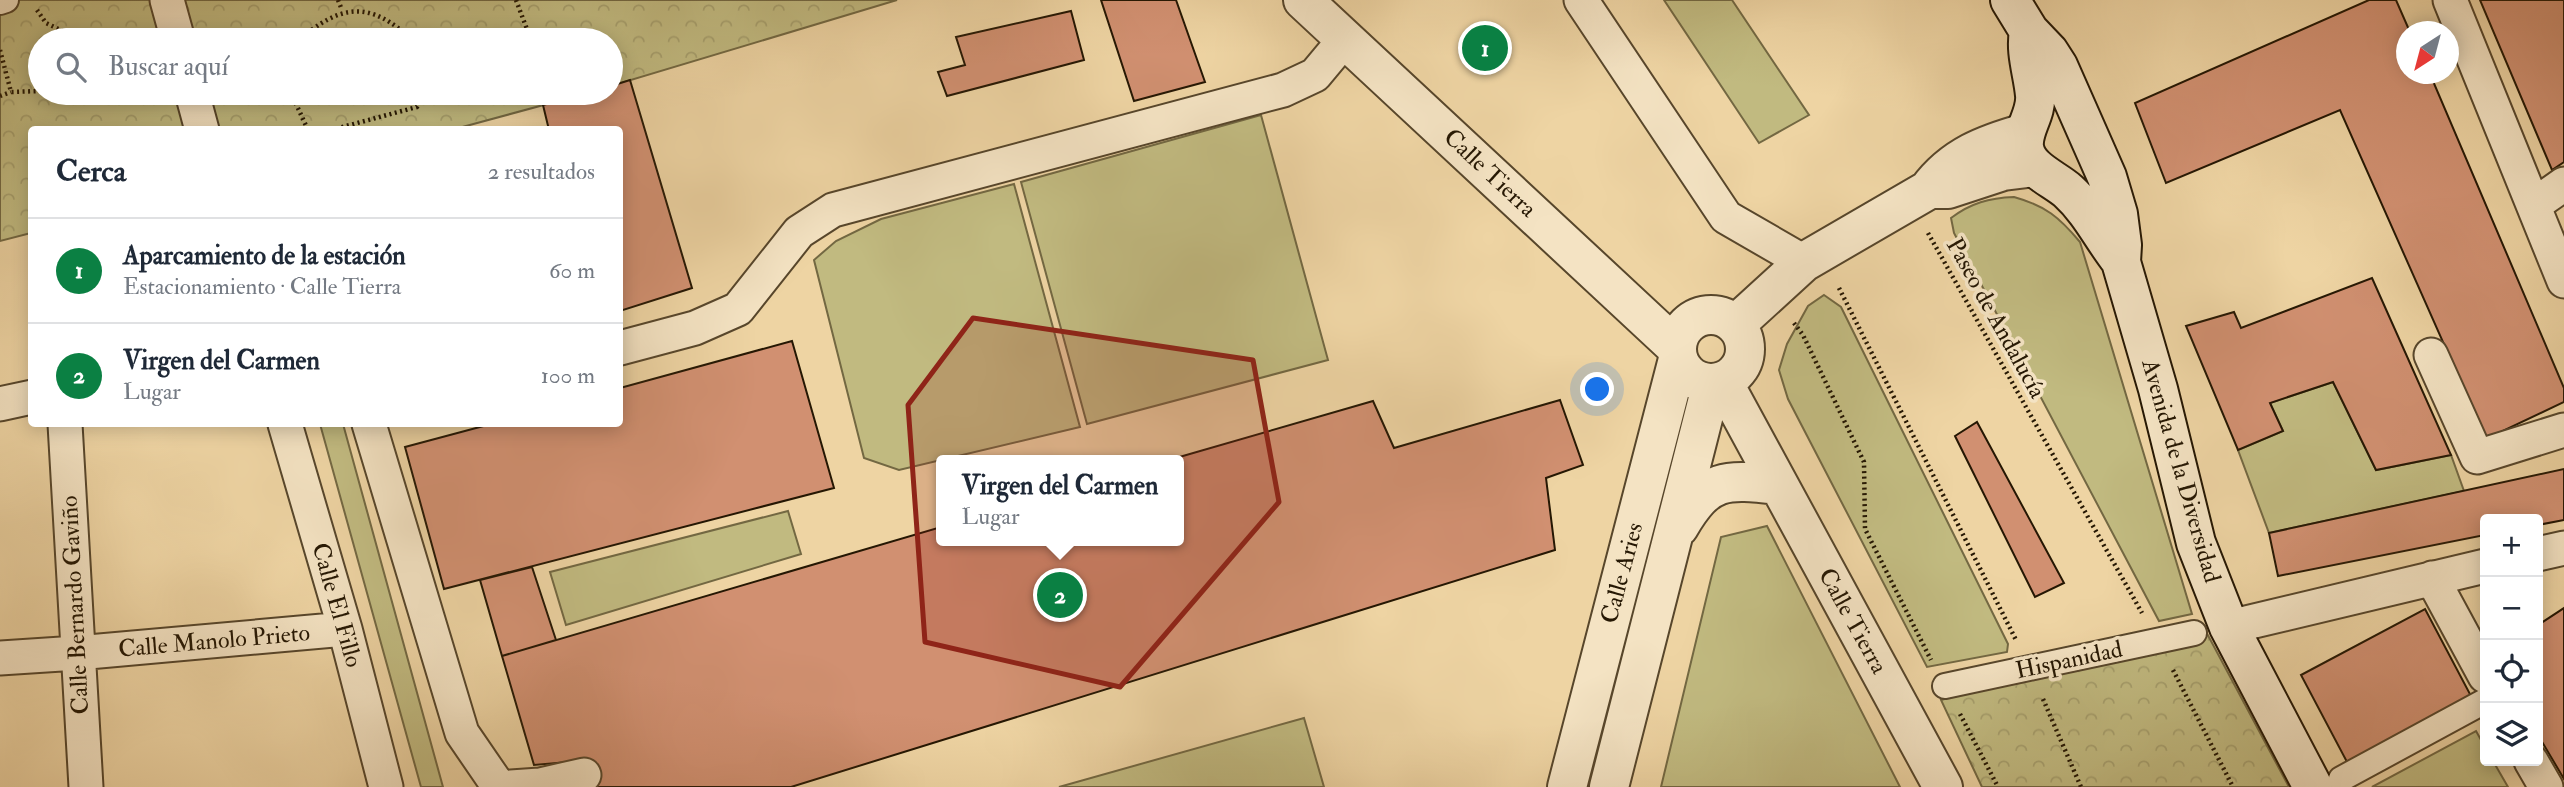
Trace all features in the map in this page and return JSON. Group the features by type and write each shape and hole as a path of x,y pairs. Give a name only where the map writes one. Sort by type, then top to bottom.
{"street":[{"path":"0,2 6,0"},
{"path":"167,0 175,28"},
{"name":"Calle Tierra","path":"1303,0 1677,354"},
{"path":"1581,0 1726,216 1804,262"},
{"path":"2450,0 2564,281"},
{"name":"Avenida de la Diversidad","path":"2019,16 2058,66 2107,177 2118,214 2121,262 2158,389 2196,543 2211,630 2327,783"},
{"name":"Avenida de la Diversidad","path":"2019,16 2036,105 2035,149 2089,213 2106,243 2121,262"},
{"path":"623,347 695,328 738,309 799,232 833,210 1283,90 1315,75 1345,39"},
{"path":"195,105 201,126"},
{"path":"1735,325 1770,290 1804,262 1928,190 1942,171 1970,153 1998,140 2035,149 2059,176 2078,169 2085,161 2086,130 2072,113 2061,110 2039,115 2035,149"},
{"path":"2534,205 2564,184"},
{"path":"1703,316 1725,318 1735,325 1745,345 1745,357 1733,376 1717,382 1690,377 1683,369 1677,354 1679,337 1685,327 1703,316"},
{"name":"Calle Aries","path":"1567,787 1677,354"},
{"path":"2431,355 2477,457 2564,430"},
{"name":"Calle Tierra","path":"1717,382 1779,485 1942,787"},
{"name":"Calle Aries","path":"1609,787 1672,541 1717,382"},
{"path":"0,404 28,398"},
{"name":"Calle Bernardo Gaviño","path":"65,427 86,787"},
{"name":"Calle El Fillo","path":"286,427 345,629 386,787"},
{"path":"370,427 462,733 499,787"},
{"path":"1672,541 1692,505 1705,491 1727,483 1779,485"},
{"path":"2543,553 2564,548"},
{"path":"2211,630 2480,567"},
{"path":"2432,578 2480,667"},
{"name":"Calle Manolo Prieto","path":"0,658 345,629"},
{"name":"Hispanidad","path":"1945,686 2211,630"},
{"path":"2327,783 2481,703"},
{"path":"2534,766 2546,787"},
{"path":"511,787 540,785 584,775"}],"path":[{"path":"338,0 342,10"},
{"path":"516,0 526,28"},
{"path":"35,8 46,23 56,28"},
{"path":"313,28 342,10 374,12 400,28"},
{"path":"0,50 11,92"},
{"path":"0,96 11,92 28,91"},
{"path":"297,105 306,126"},
{"path":"346,126 418,105"},
{"name":"Paseo de Andalucía","path":"1926,229 2158,641 2233,787"},
{"path":"1837,284 2030,668 2081,787"},
{"path":"1770,290 1803,335 1864,462 1865,529 1998,787"}],"highlighted area":[{"path":"973,318 1253,360 1279,502 1120,687 925,642 908,405"}],"green space":[{"path":"0,0 897,0 623,82 623,28 28,28 28,105 544,105 466,126 28,126 28,234 0,241"},
{"path":"1664,0 1732,0 1809,115 1759,143"},
{"path":"1261,115 1328,360 1087,424 1021,182"},
{"path":"1014,184 1080,427 962,455 936,455 936,461 899,470 864,458 814,260 836,241 881,219"},
{"path":"2014,197 2035,204 2051,214 2080,242 2192,614 2159,621 1954,233 1951,218 1958,213 1981,202"},
{"path":"1824,295 1841,307 2008,644 2007,652 1927,667 1788,399 1779,370 1787,344 1808,306"},
{"path":"2333,382 2376,470 2451,455 2464,491 2269,533 2238,450 2283,431 2270,403"},
{"path":"321,427 344,427 443,787 421,787"},
{"path":"788,511 801,554 566,625 550,572"},
{"path":"1767,526 1900,787 1661,787 1721,537"},
{"path":"2203,626 2289,787 1982,787 1941,700"},
{"path":"1304,718 1324,787 1059,787"},
{"path":"2476,731 2480,738 2480,766 2496,766 2508,787 2372,787"}],"building":[{"path":"1101,0 1176,0 1205,82 1134,101"},
{"path":"2369,0 2396,0 2405,21 2396,21 2396,84 2434,84 2564,388 2564,402 2486,439 2340,110 2166,183 2135,103"},
{"path":"2480,0 2564,0 2564,162 2552,170"},
{"path":"1071,11 1084,60 947,96 938,72 965,65 956,37"},
{"path":"630,80 692,288 623,310 623,126 548,126 543,105 623,105 623,82"},
{"path":"2372,278 2451,455 2376,470 2333,382 2270,403 2283,431 2238,450 2186,326 2234,312 2241,328"},
{"path":"792,341 834,488 444,589 405,447 480,427 623,427 623,387"},
{"path":"1560,400 1583,465 1546,478 1555,550 791,787 587,787 579,761 534,765 502,656 936,528 936,546 1184,546 1184,456 1373,401 1394,448"},
{"path":"1977,422 2064,583 2035,597 1955,436"},
{"path":"2564,469 2564,520 2543,524 2543,514 2480,514 2480,536 2278,576 2269,533"},
{"path":"532,567 556,640 502,656 480,580"},
{"path":"2564,608 2564,779 2543,743 2543,622"},
{"path":"2425,609 2471,696 2347,762 2301,675"}],"place":[{"name":"Aparcamiento de la estación","path":"1485,48"},
{"name":"Virgen del Carmen","path":"1060,595"}]}
